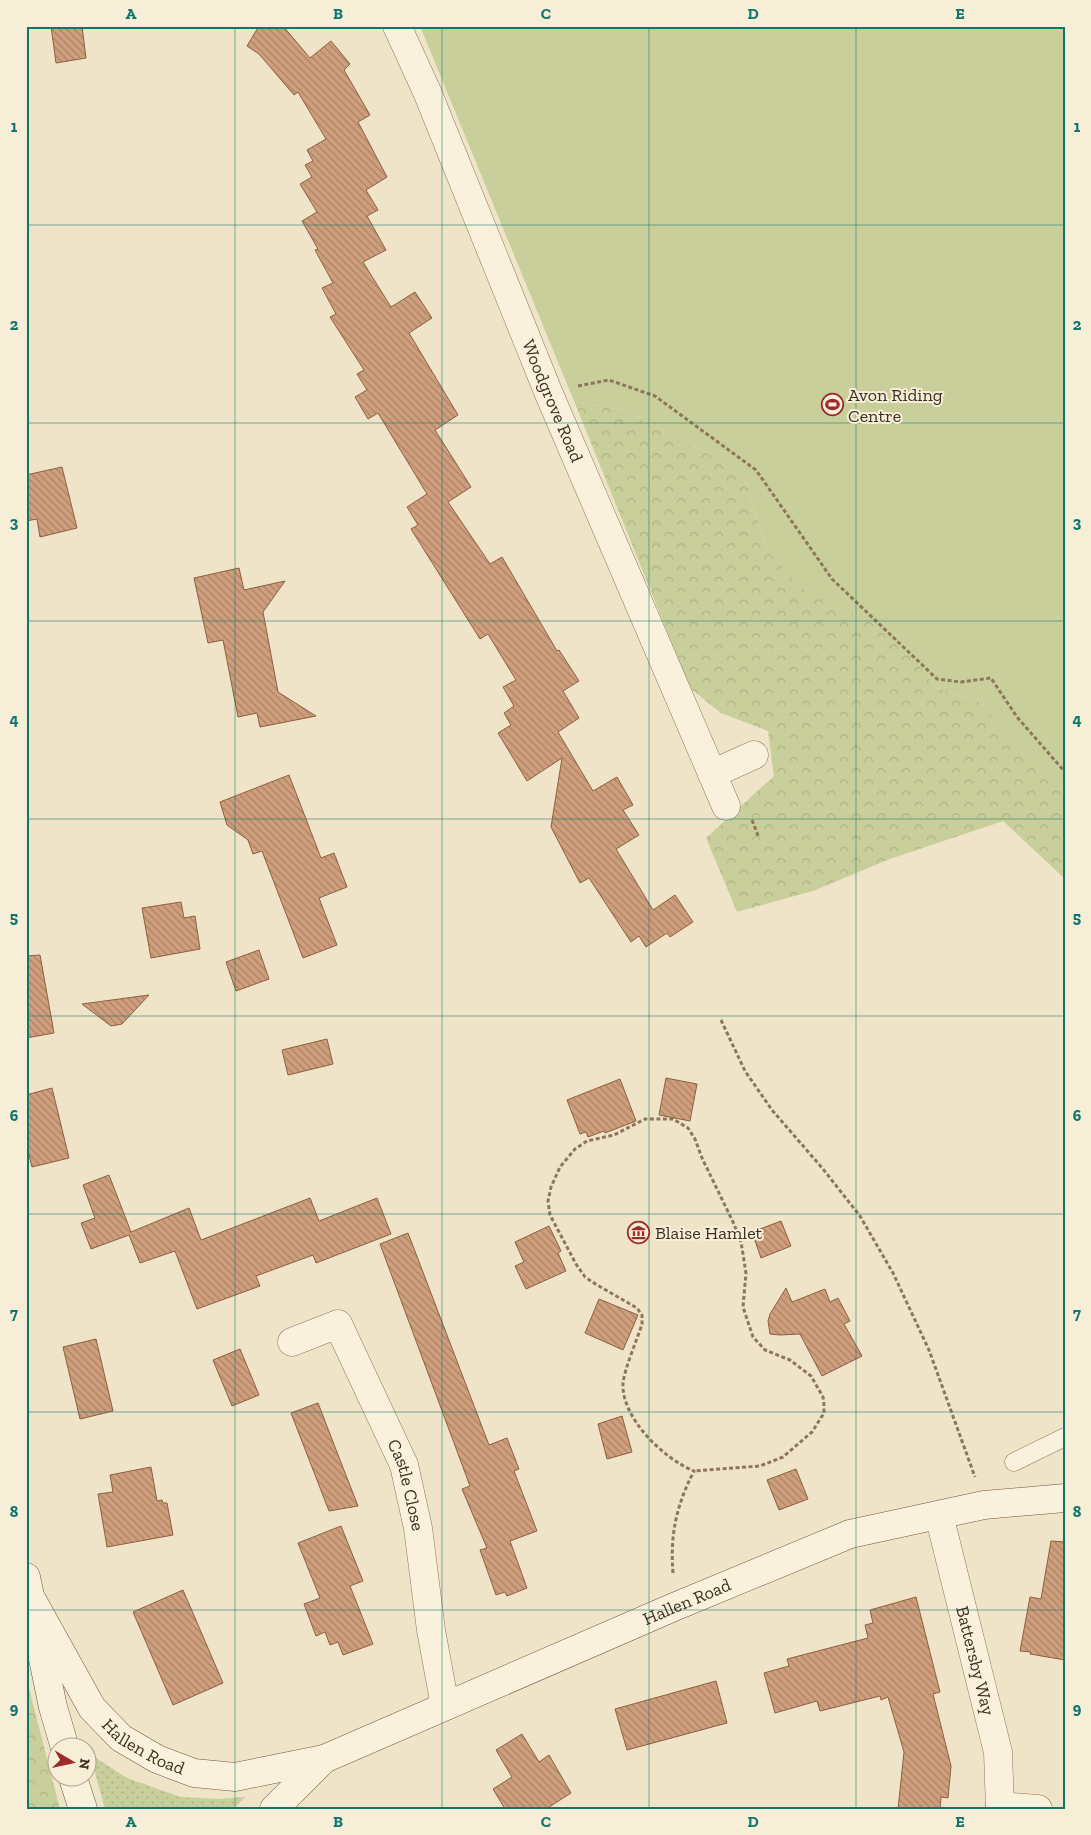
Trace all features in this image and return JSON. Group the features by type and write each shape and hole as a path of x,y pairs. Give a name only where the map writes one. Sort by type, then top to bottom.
{"street":[{"name":"Woodgrove Road","path":"397,26 428,94 549,394 726,806"},
{"path":"712,774 754,755"},
{"name":"Castle Close","path":"292,1342 338,1324 404,1465 418,1528 431,1630 445,1706"},
{"name":"Hallen Road","path":"29,1589 92,1708 121,1738 157,1759 194,1773 235,1777 324,1759 674,1607 850,1534 984,1505 1065,1498"},
{"name":"Battersby Way","path":"939,1515 998,1752 1000,1807"},
{"path":"29,1589 53,1707 62,1738"},
{"name":"Hallen Road","path":"274,1809 324,1759"},
{"path":"76,1788 83,1809"},
{"path":"1000,1807 1038,1809"}],"lane":[{"path":"1014,1462 1065,1437"}],"path":[{"path":"549,394 571,387 609,380 655,396 756,470 838,586 937,679 961,682 991,678 1017,717 1065,772"},
{"path":"721,1020 744,1071 772,1110 823,1169 860,1216 893,1273 929,1350 984,1505"},
{"path":"645,1119 673,1119 688,1128 695,1139 741,1242 746,1273 743,1307 753,1337 765,1350 790,1360 812,1376 824,1397 824,1413 821,1420 812,1432 783,1457 760,1466 694,1472 680,1466 650,1439 629,1410 625,1399 623,1380 642,1324 642,1315 636,1308 596,1286 585,1277 576,1264 548,1207 551,1187 560,1166 567,1156 587,1141 614,1135 645,1119"},
{"path":"672,1566 674,1520 684,1490 694,1472"}],"green space":[{"name":"Avon Riding Centre","path":"420,26 1065,26 1065,790 977,700 936,688 898,636 804,590 767,551 746,482 712,456 623,410 574,401"},
{"path":"574,401 623,410 712,456 746,482 767,551 850,612 898,636 936,688 977,700 1065,790 1065,879 1003,821 890,859 813,891 737,912 706,838 774,776 768,731 721,713 690,688"},
{"path":"26,1678 48,1762 48,1788 55,1788 60,1809 26,1809"},
{"path":"98,1759 127,1778 181,1797 218,1799 245,1797 234,1809 105,1809 98,1783"}],"building":[{"path":"51,26 82,26 86,58 56,63"},
{"path":"259,26 283,26 310,58 331,41 350,64 344,70 370,115 358,122 387,177 366,190 378,210 367,216 386,250 363,262 391,307 415,292 432,318 409,333 458,415 435,430 471,487 448,502 490,564 502,557 557,651 559,650 579,681 563,691 579,718 558,732 593,791 617,777 633,805 623,810 639,835 616,849 653,910 675,895 693,922 670,937 667,933 646,947 639,936 631,942 589,878 580,883 551,827 562,758 527,781 498,733 511,725 504,713 514,706 503,687 516,680 488,634 480,639 411,529 418,525 407,507 427,494 378,413 368,419 355,397 367,390 357,374 364,370 330,317 336,314 322,288 333,283 315,250 318,249 302,221 317,212 300,184 312,177 305,165 313,161 307,150 326,139 298,92 294,95 259,54 247,46"},
{"path":"62,467 77,528 40,537 37,519 26,521 26,475"},
{"path":"239,568 244,590 285,581 263,612 278,692 316,716 260,727 257,713 238,717 223,640 208,643 194,578"},
{"path":"289,775 321,858 334,853 347,887 319,898 337,945 303,958 262,851 253,854 248,840 227,825 220,802"},
{"path":"181,902 184,918 195,916 200,949 151,958 142,908"},
{"path":"259,950 269,979 236,991 226,962"},
{"path":"40,955 54,1033 26,1038 26,956"},
{"path":"149,995 122,1024 111,1026 82,1004"},
{"path":"327,1039 333,1064 288,1075 282,1050"},
{"path":"666,1078 697,1084 690,1121 659,1115"},
{"path":"620,1079 636,1121 605,1133 604,1131 588,1137 586,1132 580,1134 567,1100"},
{"path":"52,1088 69,1158 32,1167 26,1143 26,1095"},
{"path":"109,1175 131,1232 189,1208 201,1240 310,1198 319,1221 377,1198 391,1234 316,1263 313,1255 256,1276 260,1286 197,1309 175,1251 140,1263 129,1235 91,1249 81,1223 95,1218 83,1185"},
{"path":"781,1221 791,1246 761,1258 752,1232"},
{"path":"549,1226 561,1251 558,1253 566,1271 526,1289 515,1266 524,1262 515,1242"},
{"path":"408,1233 489,1445 507,1438 519,1469 514,1471 537,1531 510,1541 527,1588 507,1596 505,1592 496,1595 480,1550 487,1548 462,1489 470,1486 380,1244"},
{"path":"786,1288 792,1302 825,1289 830,1302 838,1298 850,1321 844,1324 862,1356 822,1376 800,1334 770,1334 768,1321 770,1314"},
{"path":"599,1299 638,1315 623,1350 585,1333"},
{"path":"96,1339 113,1411 80,1419 63,1347"},
{"path":"240,1349 259,1395 232,1406 213,1360"},
{"path":"318,1403 358,1506 329,1511 291,1413"},
{"path":"622,1416 632,1452 607,1459 598,1424"},
{"path":"151,1467 157,1501 162,1500 163,1503 167,1503 173,1535 107,1547 98,1494 113,1492 110,1475"},
{"path":"796,1469 808,1499 779,1510 767,1480"},
{"path":"341,1526 363,1581 350,1586 373,1644 343,1655 338,1642 330,1645 325,1632 316,1636 304,1604 320,1598 298,1543"},
{"path":"1051,1541 1065,1542 1065,1660 1020,1651 1030,1597 1041,1599"},
{"path":"183,1590 223,1683 173,1705 133,1612"},
{"path":"916,1597 940,1692 933,1694 951,1766 948,1798 941,1797 940,1809 898,1809 904,1752 888,1697 881,1700 880,1696 820,1711 817,1701 775,1713 764,1673 789,1666 787,1659 868,1638 865,1625 873,1623 870,1610"},
{"path":"716,1681 727,1723 627,1750 615,1709"},
{"path":"522,1734 539,1762 549,1755 571,1793 546,1809 505,1809 493,1789 512,1777 496,1750"}],"place":[{"name":"Avon Riding Centre","path":"832,405"},
{"name":"Blaise Hamlet","path":"639,1233"}]}
